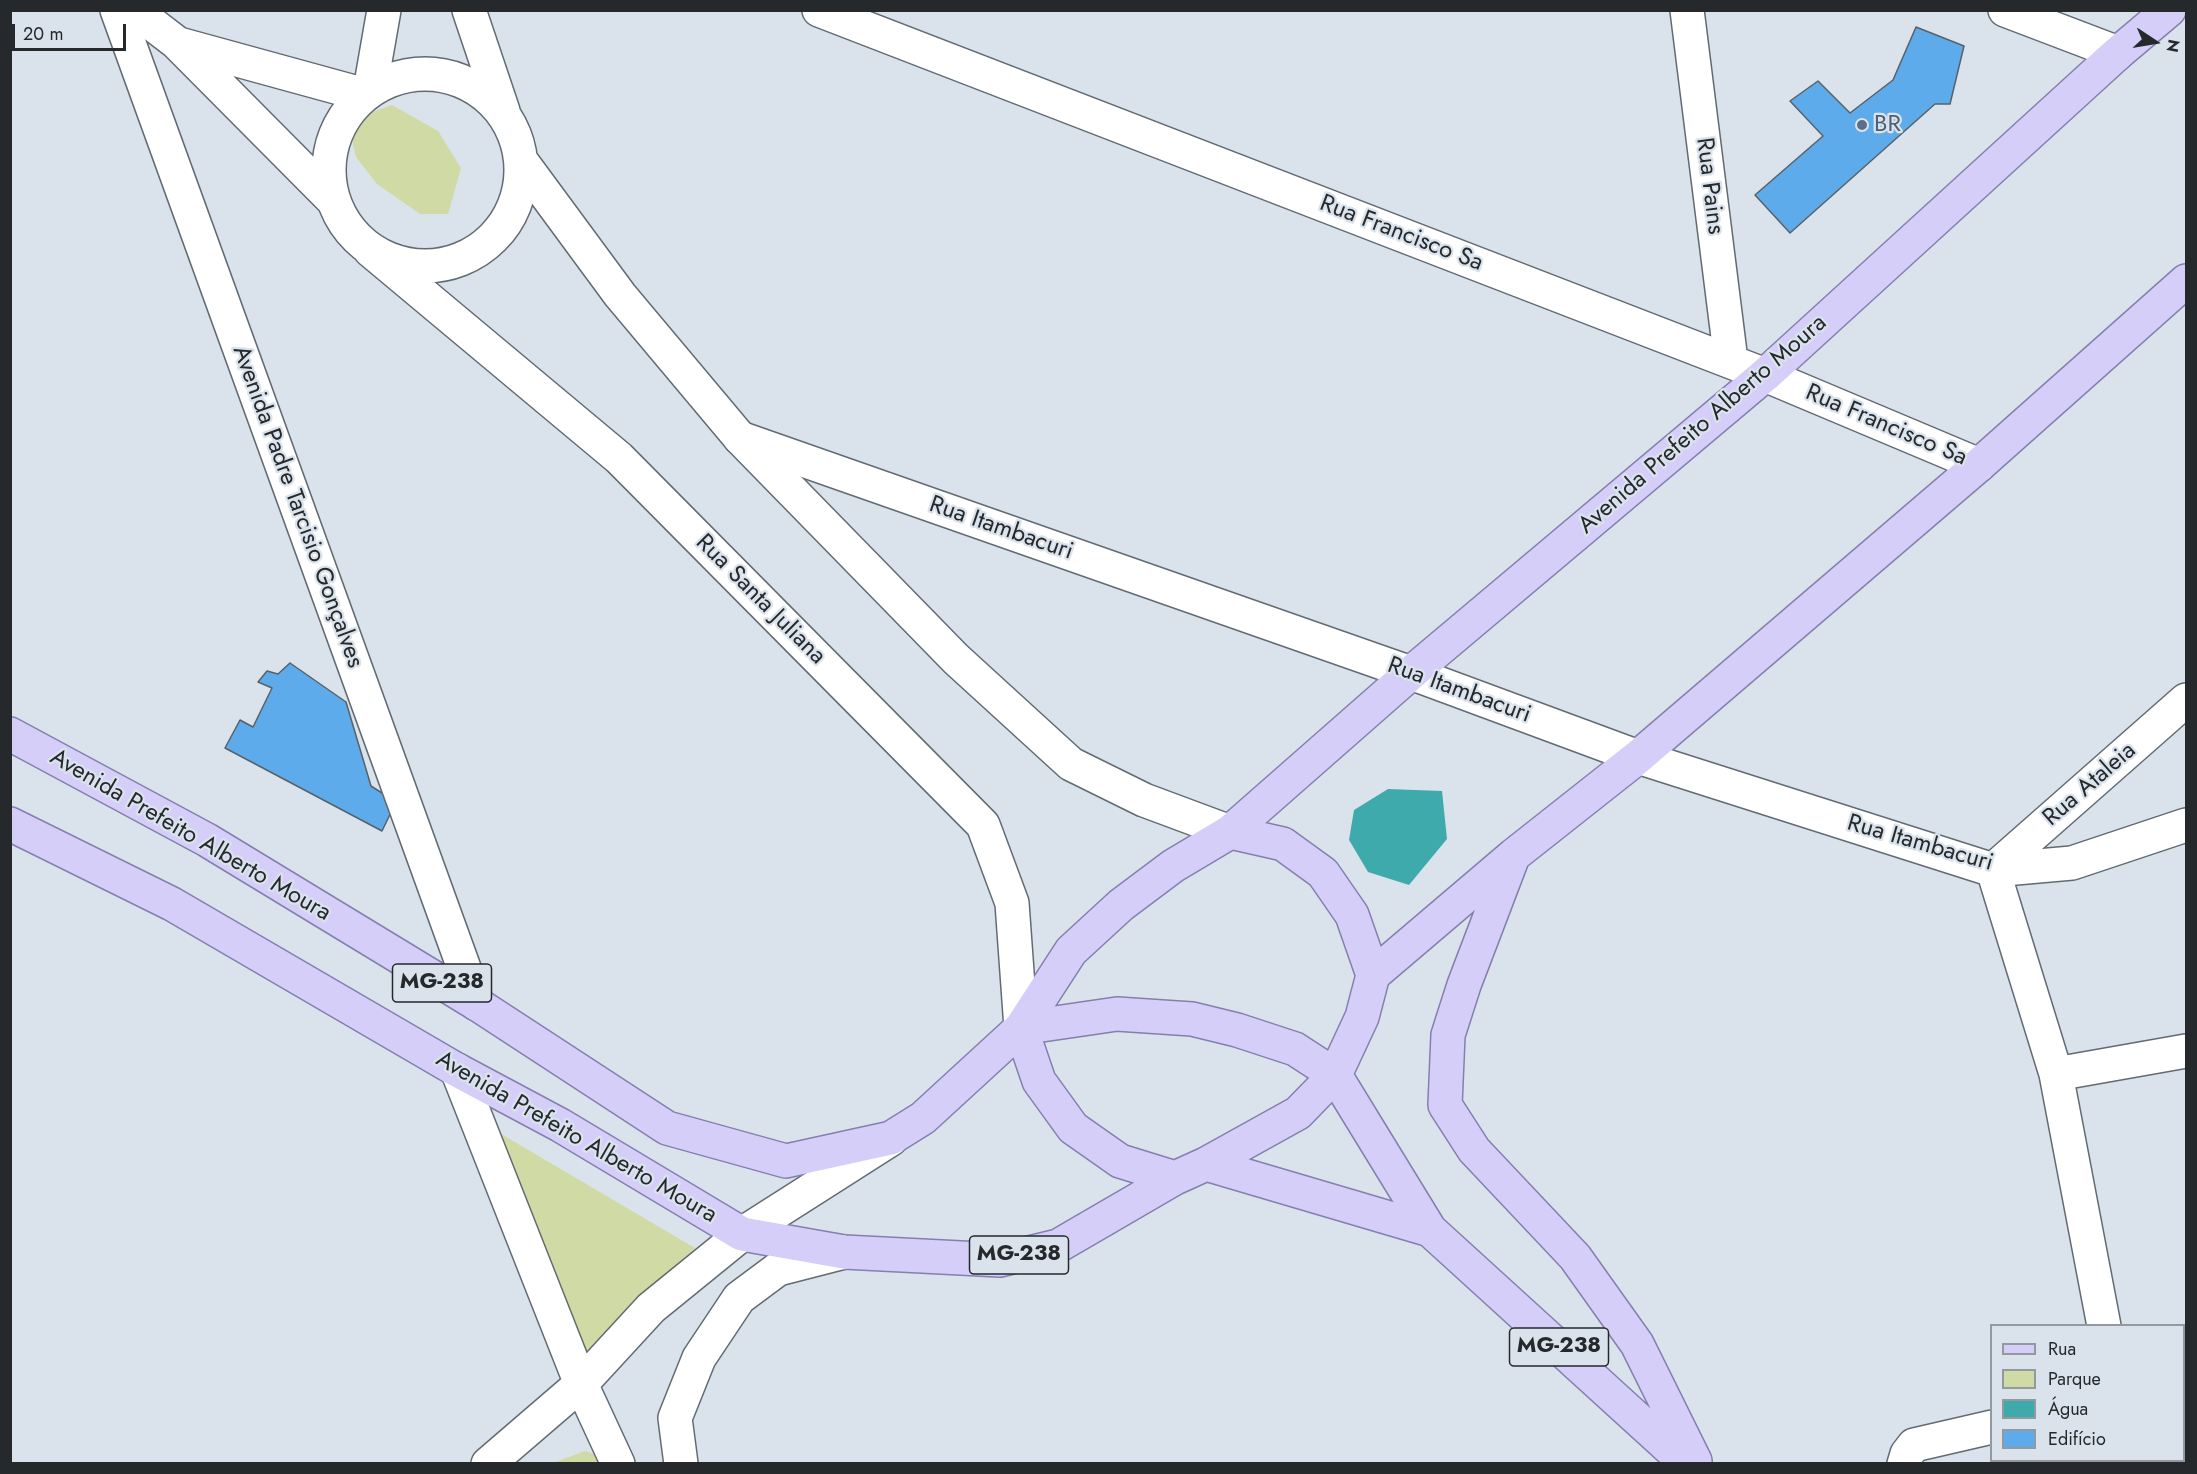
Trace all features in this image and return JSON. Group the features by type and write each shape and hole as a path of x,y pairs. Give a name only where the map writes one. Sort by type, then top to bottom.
{"main road":[{"name":"Avenida Prefeito Alberto Moura","path":"10,734 207,840 477,1004 667,1128 786,1161 891,1138 923,1118 1021,1028 1071,951 1120,905 1173,866 1230,832 1412,673 1765,375 2118,53 2169,10"},
{"path":"1230,832 1283,844 1323,873 1352,915 1373,975 1514,855 1638,757 1979,465 2187,281"},
{"name":"Avenida Prefeito Alberto Moura","path":"10,825 172,904 457,1070 560,1125 742,1234 844,1252 1000,1260 1058,1246 1175,1178 1206,1164 1298,1113 1335,1075 1362,1017 1373,975"},
{"path":"1514,855 1464,985 1448,1035 1445,1105 1474,1150 1575,1257 1637,1344 1696,1464"},
{"path":"1175,1178 1120,1161 1073,1128 1038,1081 1021,1028 1117,1014 1192,1019 1237,1029 1295,1049 1335,1075"},
{"name":"MG-238","path":"1335,1075 1430,1230 1687,1464"},
{"name":"MG-238","path":"1206,1164 1430,1230"}],"street":[{"name":"Avenida Padre Tarcisio Gonçalves","path":"117,10 477,1004"},
{"path":"134,10 177,43 334,201"},
{"path":"367,93 384,10"},
{"path":"469,10 503,113 516,137 522,162 519,193 507,222 486,245 459,261 429,268 397,263 370,250 348,229 334,201 328,171 333,140 347,112 367,93 397,77 427,73 456,78 483,92 503,113"},
{"name":"Rua Francisco Sa","path":"819,10 1731,361 1979,465"},
{"name":"Rua Pains","path":"1686,10 1731,361"},
{"path":"2005,10 2118,53"},
{"path":"177,43 367,93"},
{"path":"522,162 620,295 740,438 957,658 1071,764 1144,800 1230,832"},
{"name":"Rua Santa Juliana","path":"370,250 619,458 983,825 1012,903 1021,1028"},
{"name":"Rua Itambacuri","path":"740,438 1412,673 1638,757 1993,870 2072,862 2187,825"},
{"name":"Rua Ataleia","path":"1993,870 2187,700"},
{"path":"1993,870 2056,1074 2104,1324"},
{"path":"2056,1074 2187,1051"},
{"path":"457,1070 581,1384 618,1464"},
{"path":"488,1464 581,1384 651,1308 742,1234 891,1138"},
{"path":"681,1464 675,1418 699,1358 739,1298 778,1269 844,1252"},
{"path":"1904,1464 1907,1454 1914,1445 1990,1427"}],"green space":[{"path":"392,105 438,131 461,168 448,214 420,214 377,184 356,157 351,136 367,114"},
{"path":"491,1128 695,1248 632,1306 589,1367"},
{"path":"585,1451 594,1454 598,1463 553,1463"}],"water":[{"path":"1388,789 1442,791 1447,839 1409,885 1368,872 1349,840 1354,810"}],"building":[{"name":"BR","path":"1916,27 1964,46 1950,104 1935,104 1790,233 1755,195 1823,136 1790,101 1818,81 1850,113 1893,80"},
{"path":"290,663 346,702 371,786 396,802 382,831 225,748 240,720 253,727 272,688 258,682 267,671 278,674"}],"place":[{"name":"BR","path":"1862,125"}]}
